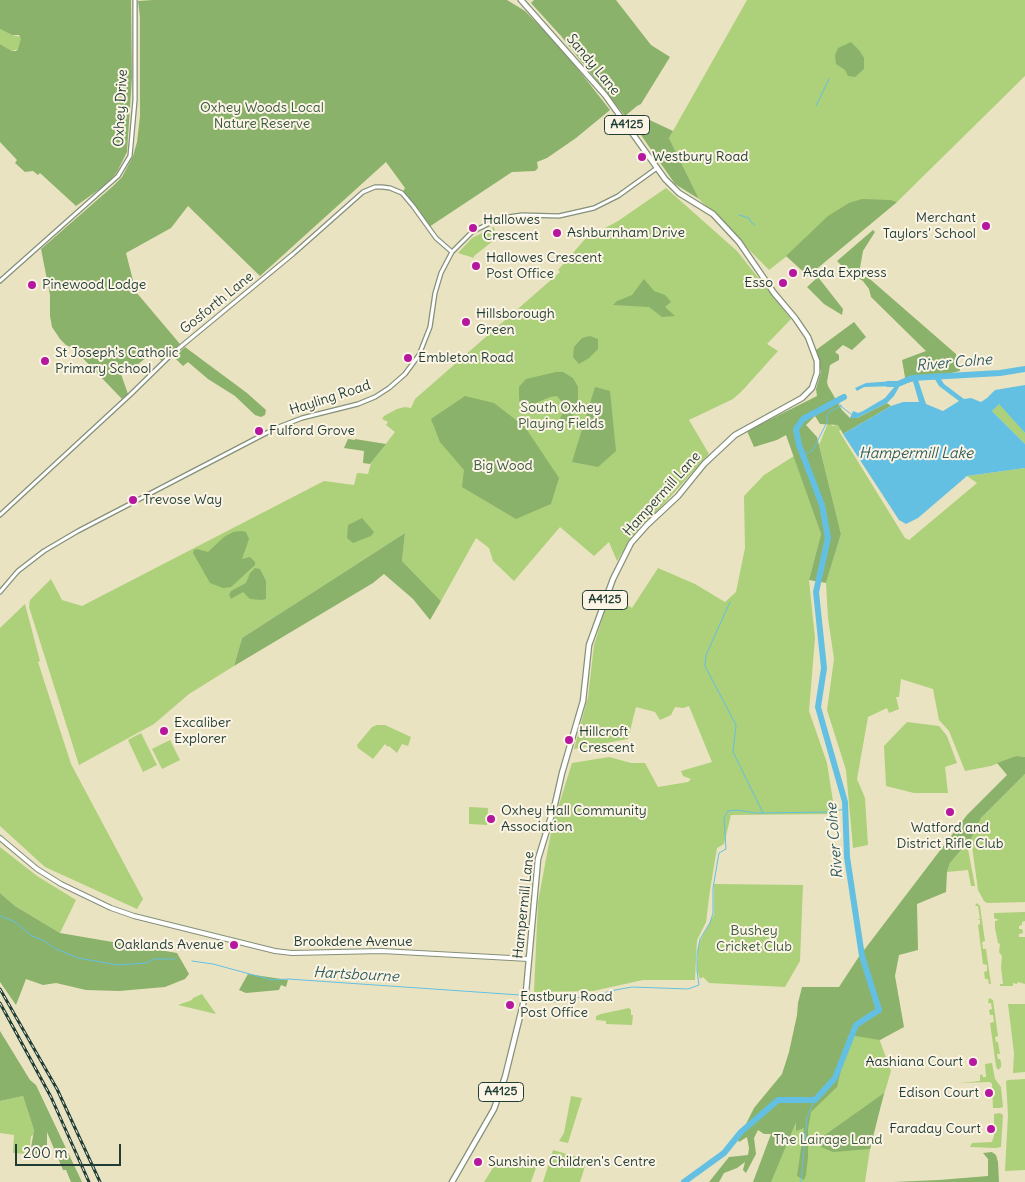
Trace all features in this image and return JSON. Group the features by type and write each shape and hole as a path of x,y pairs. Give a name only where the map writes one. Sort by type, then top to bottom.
{"main road":[{"name":"Sandy Lane","path":"521,0 605,95 657,168 679,194 713,214 739,242 782,302"},
{"name":"Hampermill Lane","path":"452,1182 483,1131 498,1100 526,992 539,854 555,804 583,701 589,645 603,604 631,543 678,496 700,468 730,439 798,401 810,391 815,383 818,368 812,343 803,328 782,302"},
{"name":"Brookdene Avenue","path":"0,838 37,869 85,896 134,916 284,953 382,951 529,958"}],"street":[{"name":"Oxhey Drive","path":"0,281 118,176 130,156 135,100 134,0"},
{"name":"Hayling Road","path":"0,592 18,571 44,550 78,531 276,428 302,418 358,404 375,397 389,388 412,365 425,341 432,317 434,293 438,281 452,252 472,232 500,219 522,215 559,216 598,206 624,193 657,168"},
{"name":"Gosforth Lane","path":"0,515 173,353 293,254 363,192 375,187 382,187 402,193 436,238 452,252"}],"green space":[{"path":"0,0 131,0 132,77 127,152 117,172 108,183 76,206 40,173 38,175 33,171 25,172 15,163 17,160 0,142 0,44 12,51 16,51 21,39 19,35 12,35 0,29"},
{"name":"Oxhey Woods Local Nature Reserve","path":"507,0 525,11 539,25 570,59 610,110 576,138 547,158 537,162 538,168 535,171 512,172 429,227 403,192 405,188 386,162 260,276 188,206 171,228 126,253 136,292 180,344 162,361 153,352 136,366 121,374 128,394 122,399 73,348 66,345 60,339 52,327 50,295 41,249 122,177 133,156 137,142 140,116 140,17 138,1"},
{"path":"534,0 616,0 651,45 670,57 641,104 625,116 561,36 531,3"},
{"path":"747,0 1025,0 1025,76 897,202 808,276 787,256 769,270 699,199 669,138"},
{"path":"0,29 21,37 21,44 18,49 12,51 0,44"},
{"path":"851,42 864,58 864,69 855,77 848,76 845,70 836,64 835,55 838,48"},
{"path":"639,115 673,131 669,138 699,199 675,184 632,122"},
{"name":"South Oxhey Playing Fields","path":"666,188 737,251 791,319 767,344 778,351 742,391 733,399 689,420 709,454 626,546 617,561 609,542 594,556 560,527 514,581 493,561 489,548 476,538 441,601 402,561 405,533 242,638 234,666 189,694 154,724 79,765 29,607 30,600 51,579 62,600 82,606 324,481 354,485 357,473 368,474 371,463 395,432 386,425 388,422 382,419 384,416 397,409 411,408 415,399 560,272 558,270 585,239 618,221"},
{"path":"862,199 897,202 808,276 786,256 828,216 849,203"},
{"path":"494,227 493,241 474,258 458,253 472,238"},
{"path":"873,230 875,232 863,251 859,273 871,280 956,354 960,371 906,383 902,360 926,351 871,297 869,289 863,281 848,272 837,261"},
{"path":"818,277 843,309 842,315 824,304 807,287"},
{"path":"644,279 654,291 665,295 671,302 665,307 675,316 662,317 649,307 613,305 617,301 632,295"},
{"path":"854,322 866,337 852,350 843,345 835,352 839,355 839,360 830,365 828,386 842,410 850,418 857,418 887,403 891,406 843,434 838,425 820,424 815,416 806,425 817,437 841,534 826,583 809,580 821,534 786,435 777,440 754,447 747,431 817,396 816,389 821,372 816,350"},
{"path":"590,336 598,339 598,349 579,364 573,357 574,347 582,338"},
{"path":"185,347 247,393 266,410 265,415 261,417 255,415 235,396 208,379 188,362 183,366 174,357"},
{"path":"563,372 573,378 578,387 578,400 574,414 561,426 557,425 563,412 561,401 557,396 527,407 520,405 519,397 519,387 526,379"},
{"path":"595,387 610,391 616,451 598,467 572,462"},
{"name":"Big Wood","path":"465,396 494,403 525,427 559,478 551,504 516,519 462,487 464,470 440,442 431,419"},
{"path":"999,403 1025,433 1025,444 992,411"},
{"path":"830,414 846,426 839,431 905,538 909,540 977,483 967,476 1025,468 1025,757 1016,756 991,766 965,771 949,731 939,720 933,689 901,679 899,697 896,697 899,709 889,713 887,708 868,717 857,779 865,798 868,845 853,848 846,770 827,710 834,659 828,618 826,583 841,534 819,445 828,423 833,426 836,425"},
{"path":"348,439 386,444 370,464 363,463 364,451 344,448"},
{"path":"794,456 821,534 809,580 815,638 809,711 827,763 835,814 731,815 724,844 717,848 706,922 697,940 695,980 643,980 593,991 534,992 538,902 552,827 572,763 609,757 631,763 645,763 658,787 688,782 691,779 683,776 681,771 712,762 689,706 683,708 675,707 671,715 660,720 655,712 636,707 628,739 574,749 588,697 594,645 610,594 632,608 658,568 695,584 725,602 736,592 745,548 744,496 764,475"},
{"path":"362,518 374,532 371,536 353,543 347,538 348,525"},
{"path":"233,532 246,532 249,539 242,559 250,557 255,562 255,565 231,587 223,588 210,583 193,553 194,550 208,552 224,537"},
{"path":"405,533 402,561 441,601 430,620 413,599 384,574 373,583 234,666 242,638"},
{"path":"255,568 260,569 266,581 266,599 250,599 243,592 231,599 229,595 231,591 246,583 250,573"},
{"path":"25,604 40,661 38,662 71,764 143,899 137,909 45,867 0,826 0,628"},
{"path":"907,722 939,726 947,736 957,763 945,767 948,793 914,793 886,786 884,746"},
{"path":"385,725 411,737 408,746 402,744 397,753 385,744 373,759 358,748 357,745 372,727"},
{"path":"141,733 157,765 143,772 128,740"},
{"path":"170,740 180,760 162,769 152,749"},
{"path":"1016,756 1025,757 1025,774 981,818 971,839 950,863 947,872 946,892 917,904 918,950 899,955 895,976 904,1027 880,1040 849,1035 837,1087 811,1112 808,1129 808,1157 804,1180 797,1176 804,1128 796,1131 796,1122 771,1182 753,1182 771,1134 764,1134 758,1130 754,1138 756,1154 746,1173 743,1170 745,1162 737,1168 724,1173 719,1182 709,1182 729,1157 748,1155 747,1137 739,1142 738,1140 754,1108 782,1074 789,1052 802,987 839,987 858,958 967,815 1007,775 997,763"},
{"path":"1025,774 1025,902 987,903 978,890 971,839 981,818"},
{"path":"469,807 488,808 487,825 469,824"},
{"path":"967,844 975,886 971,886 968,870 947,872 950,863"},
{"path":"0,847 37,876 76,900 60,933 15,906 0,893"},
{"name":"Bushey Cricket Club","path":"714,884 803,885 800,961 785,987 709,983 703,977 700,979 697,970 698,949 700,941 714,914"},
{"path":"0,893 15,906 60,933 177,953 189,974 185,979 165,987 119,991 86,990 56,983 43,985 26,979 16,1005 0,982"},
{"path":"977,903 980,906 985,941 982,942 983,949 986,949 991,984 989,984 988,979 985,979 984,972 987,971 987,965 983,964 978,925 980,920 977,920 980,919 978,906 975,906"},
{"path":"1025,912 1025,921 1019,926 1023,933 1019,934 1019,937 1025,937 1025,984 1018,982 1017,984 1013,983 1013,986 1000,986 1000,984 1003,984 1002,956 999,952 1000,944 998,943 995,928 995,921 999,920 994,918 994,913"},
{"path":"248,974 288,980 286,987 281,985 279,990 246,993 239,990"},
{"path":"202,994 216,1014 178,1005 192,1000"},
{"path":"989,998 993,1000 998,1036 995,1037 996,1042 998,1042 1000,1054 997,1054 1001,1067 998,1070 990,1023 994,1022 993,1015 990,1015 989,1010 992,1009 991,1003 988,1003"},
{"path":"1008,1004 1025,1004 1025,1072 1013,1073 1014,1053"},
{"path":"629,1008 631,1015 633,1015 632,1025 606,1024 606,1021 596,1020 596,1016 601,1014"},
{"name":"The Lairage Land","path":"880,1029 880,1041 891,1071 870,1149 865,1182 767,1182 799,1100 846,1051 849,1035"},
{"path":"0,1031 30,1080 36,1085 82,1182 71,1182 66,1170 63,1170 47,1132 47,1149 32,1159 30,1154 34,1130 23,1096 0,1101"},
{"path":"992,1063 995,1079 1001,1087 1003,1107 1000,1108 993,1108 992,1084 990,1082 959,1083 980,1081 980,1075 982,1074 983,1077 986,1077 985,1064"},
{"path":"1025,1079 1025,1170 1005,1171 1008,1115 1006,1081"},
{"path":"884,1093 870,1149 833,1152 821,1147 818,1140"},
{"path":"23,1096 34,1130 31,1136 29,1154 13,1153 14,1135 0,1133 0,1101"},
{"path":"571,1096 582,1098 568,1143 559,1141 564,1133"},
{"path":"1000,1113 1003,1115 1001,1147 970,1147 972,1143 992,1142 994,1136 994,1114"},
{"path":"553,1150 587,1160 580,1182 543,1182"},
{"path":"992,1152 996,1155 998,1162 999,1182 893,1182 988,1176 988,1159 983,1153"},
{"path":"538,1162 531,1182 484,1182 496,1163"}],"water":[{"name":"Hampermill Lake","path":"933,376 939,376 944,384 964,399 971,398 981,402 995,390 1025,385 1025,433 999,404 992,411 1025,444 1025,468 967,476 918,518 906,524 899,520 843,434 891,406 903,402 919,402 912,378 917,377 926,404 943,411 959,401 939,386"},
{"path":"895,381 899,387 887,403 857,418 850,418 853,411 858,413 863,411 885,398 895,386 864,387 857,391 855,388 866,383"}],"waterway":[{"path":"816,106 829,79"},
{"path":"739,215 749,218 755,225"},
{"name":"River Colne","path":"888,384 898,384 912,378 1000,373 1025,369"},
{"name":"River Colne","path":"684,1182 724,1153 741,1132 778,1100 815,1100 835,1078 856,1025 879,1010 862,956 847,857 845,802 818,707 824,668 816,592 828,538 822,505 799,445 796,429 803,419 844,397"},
{"path":"837,401 851,414"},
{"path":"803,456 813,450 827,422 829,412 841,406"},
{"path":"730,602 706,655 705,666 736,725 733,752 763,813"},
{"name":"Hartsbourne","path":"532,997 535,1000 556,1002 569,998 594,997 610,991 632,987 688,989 699,985 697,955 700,939 710,923 713,913 713,888 719,853 726,849 724,818 728,811 737,810 756,813 830,812 845,809"},
{"name":"Hartsbourne","path":"0,916 15,922 32,936 45,941 54,948 78,958 118,965 146,963 154,959 175,959"},
{"name":"Hartsbourne","path":"192,961 213,964 272,980 288,979 520,995"},
{"path":"801,1182 807,1117 815,1100"}],"railway":[{"path":"0,989 57,1089 100,1182"},
{"path":"0,1003 51,1097 89,1182"}],"place":[{"name":"Westbury Road","path":"642,157"},
{"name":"Merchant Taylors' School","path":"986,226"},
{"name":"Hallowes Crescent","path":"473,228"},
{"name":"Ashburnham Drive","path":"557,233"},
{"name":"Hallowes Crescent Post Office","path":"476,266"},
{"name":"Asda Express","path":"793,273"},
{"name":"Esso","path":"783,283"},
{"name":"Pinewood Lodge","path":"32,285"},
{"name":"Hillsborough Green","path":"466,322"},
{"name":"Embleton Road","path":"408,358"},
{"name":"St Joseph's Catholic Primary School","path":"45,361"},
{"name":"Fulford Grove","path":"259,431"},
{"name":"Trevose Way","path":"133,500"},
{"name":"Excaliber Explorer","path":"164,731"},
{"name":"Hillcroft Crescent","path":"569,740"},
{"name":"Watford and District Rifle Club","path":"950,812"},
{"name":"Oxhey Hall Community Association","path":"491,819"},
{"name":"Oaklands Avenue","path":"234,945"},
{"name":"Eastbury Road Post Office","path":"510,1005"},
{"name":"Aashiana Court","path":"973,1062"},
{"name":"Edison Court","path":"989,1093"},
{"name":"Faraday Court","path":"991,1129"},
{"name":"Sunshine Children's Centre","path":"478,1162"}]}
